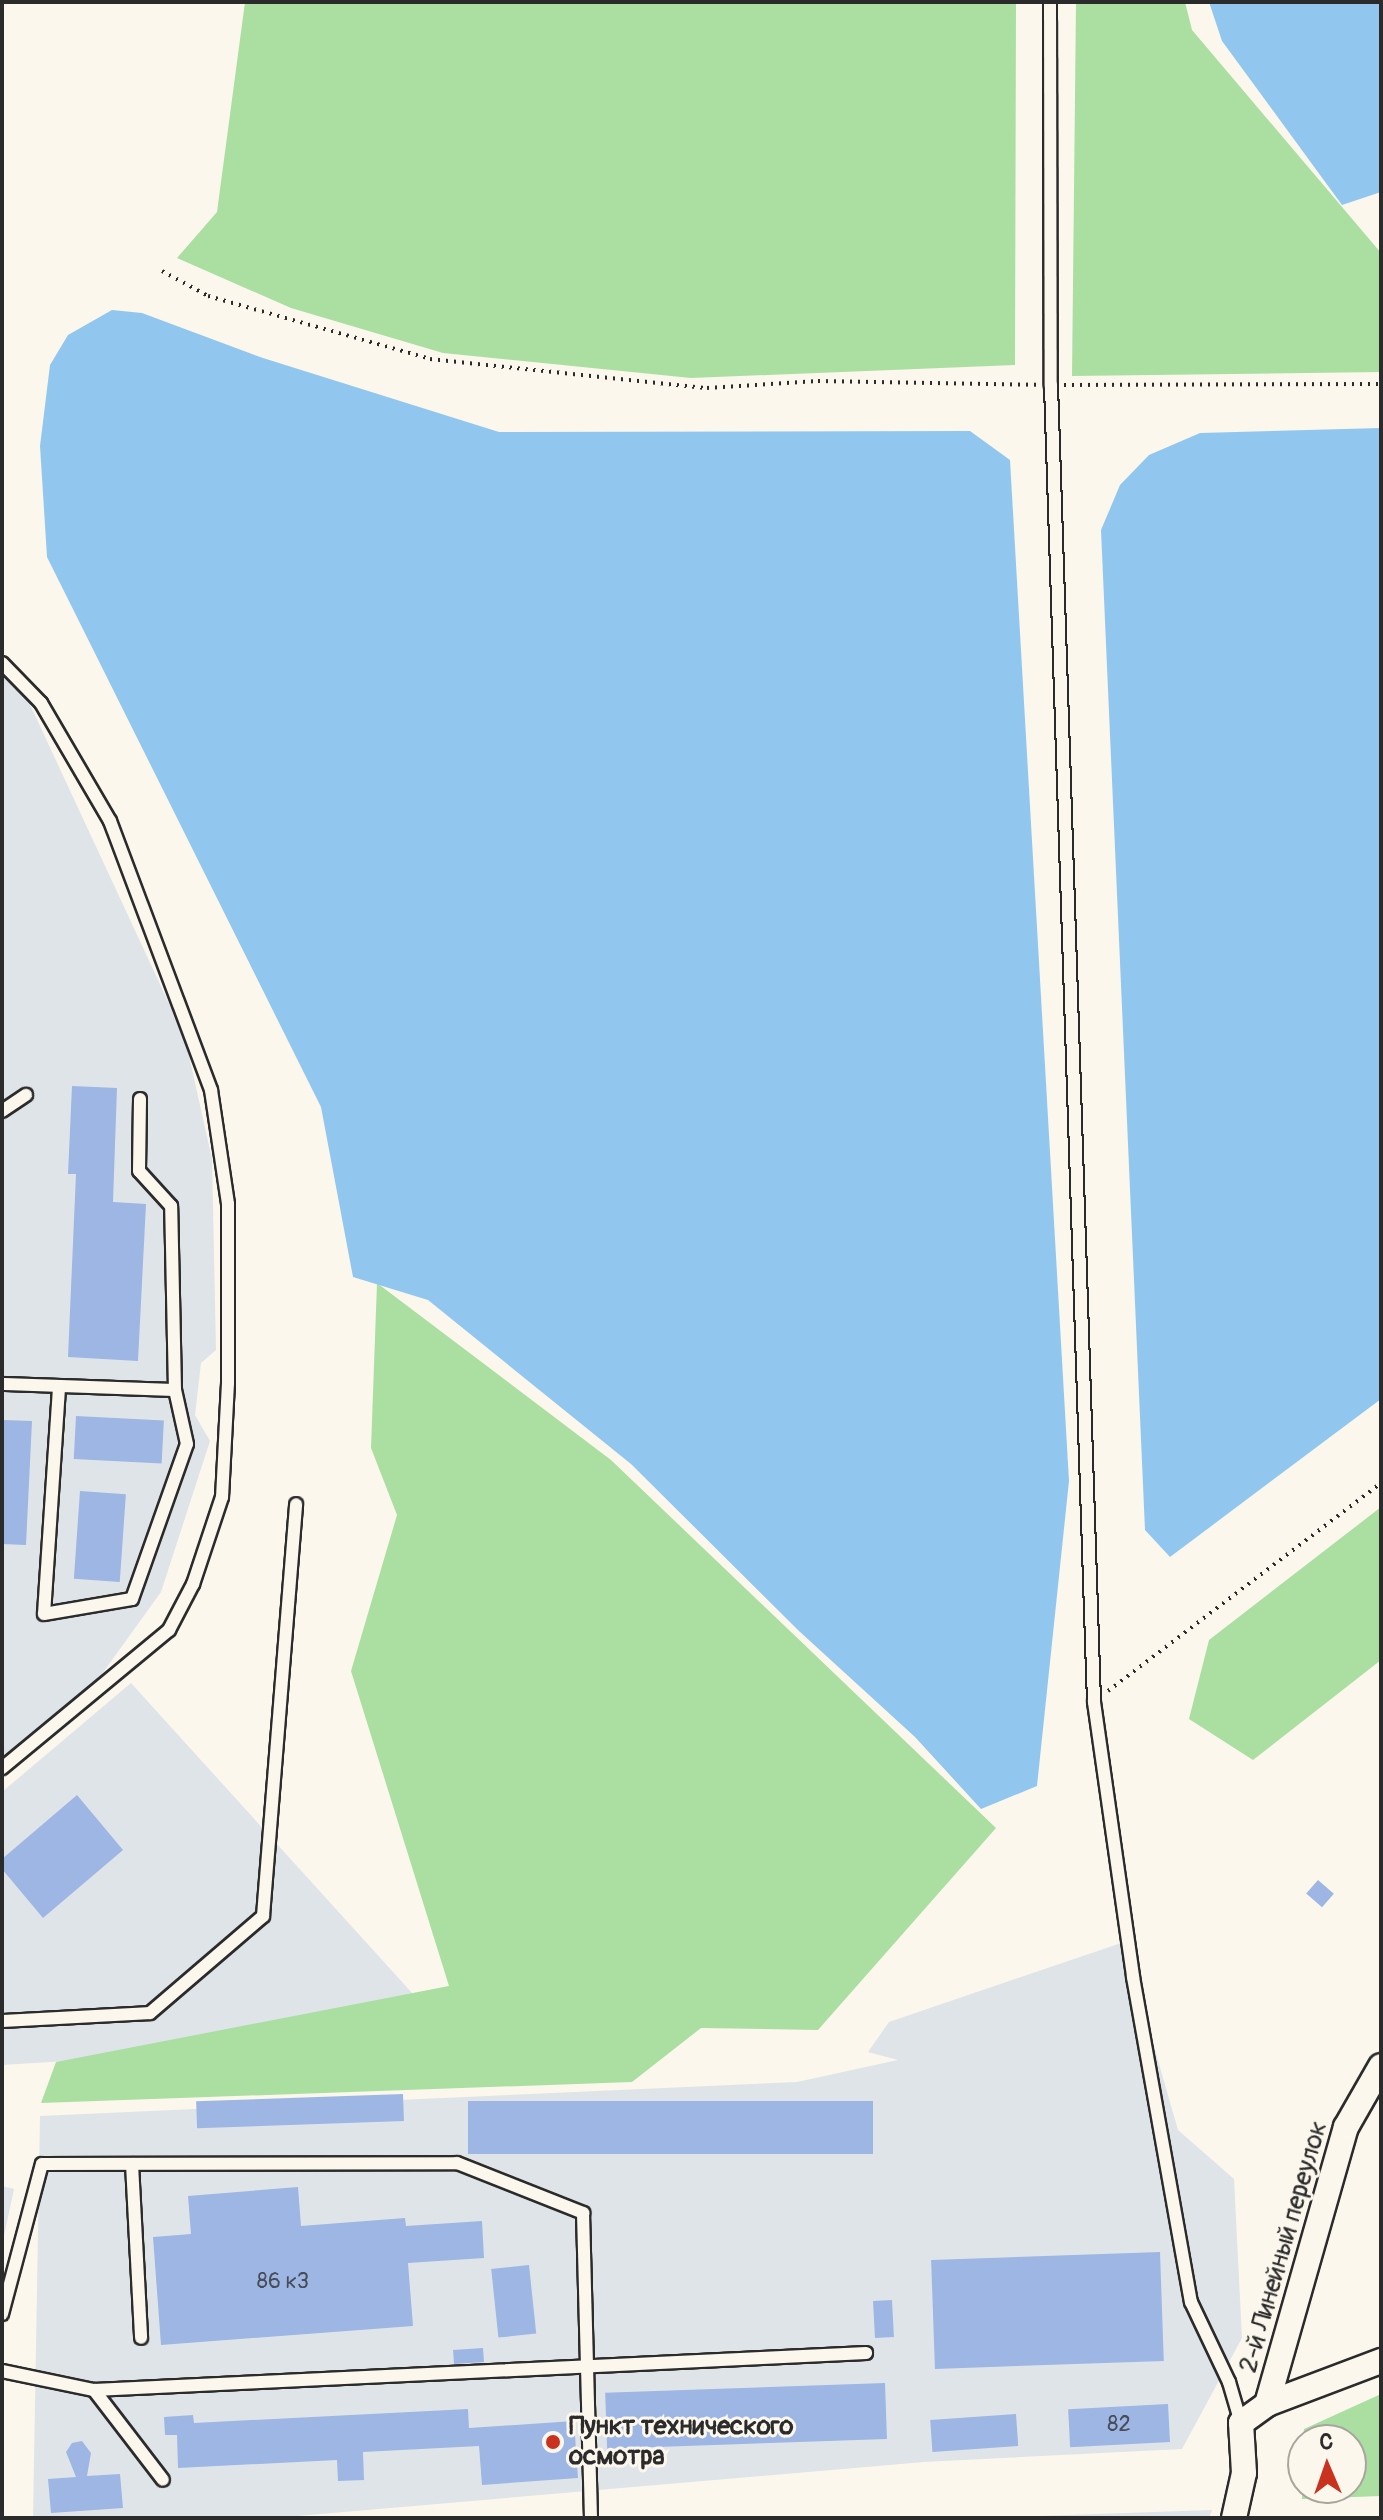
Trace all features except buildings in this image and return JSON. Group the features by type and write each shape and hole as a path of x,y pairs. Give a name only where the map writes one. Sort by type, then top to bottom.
{"street":[{"name":"2-й Линейный переулок","path":"1267,2404 1346,2127 1381,2066"},
{"path":"1234,2518 1244,2473 1241,2423 1267,2404 1381,2361"}],"lane":[{"path":"1050,2 1051,385 1094,1702 1130,1961 1191,2302 1229,2382 1241,2423"},
{"path":"2,663 41,703 110,821 211,1090 228,1204 228,1383 222,1497 193,1584 169,1630 2,1768"},
{"path":"2,1111 26,1095"},
{"path":"59,1388 44,1614 132,1599 187,1444 175,1390 171,1206 139,1171 140,1099"},
{"path":"2,1384 175,1390"},
{"path":"2,2021 150,2013 263,1916 296,1504"},
{"path":"2,2314 42,2164 457,2163 583,2213 591,2518"},
{"path":"132,2164 141,2338"},
{"path":"2,2371 94,2390 585,2369 866,2353"},
{"path":"94,2390 163,2480"}],"path":[{"path":"162,271 208,296 430,359 707,388 818,381 1051,385 1381,384"},
{"path":"1094,1702 1381,1483"}],"shaded area":[{"path":"2,664 20,683 185,1038 212,1159 216,1350 201,1363 195,1415 210,1441 161,1592 102,1674 2,1773"},
{"path":"131,1683 452,2037 2,2065 2,1792"},
{"path":"1124,1942 1178,2130 1234,2179 1242,2338 1182,2449 924,2462 274,2518 33,2518 40,2116 797,2082 898,2060 868,2052 889,2022"},
{"path":"2,2186 14,2189 2,2245"},
{"path":"1212,2510 1209,2518 978,2518"}],"green space":[{"path":"245,2 1016,2 1015,365 691,378 443,353 291,308 177,258 217,212"},
{"path":"1076,2 1185,2 1192,30 1381,253 1381,372 1072,376"},
{"path":"377,1283 611,1460 996,1828 818,2030 701,2028 632,2082 41,2103 56,2062 449,1986 351,1671 397,1515 371,1448"},
{"path":"1381,1507 1381,1660 1253,1760 1189,1719 1209,1640"},
{"path":"1381,2394 1381,2496 1367,2497 1367,2424 1315,2424"}],"water":[{"path":"1209,2 1381,2 1381,192 1342,205 1222,41"},
{"path":"112,310 142,313 263,358 499,432 970,431 1010,460 1069,1481 1037,1786 981,1809 915,1737 799,1631 631,1464 428,1300 353,1277 321,1107 47,557 40,446 50,365 68,335"},
{"path":"1381,428 1381,1399 1170,1557 1145,1530 1101,530 1120,485 1149,455 1200,433"}],"place":[{"name":"Пункт технического осмотра","path":"553,2442"}]}
